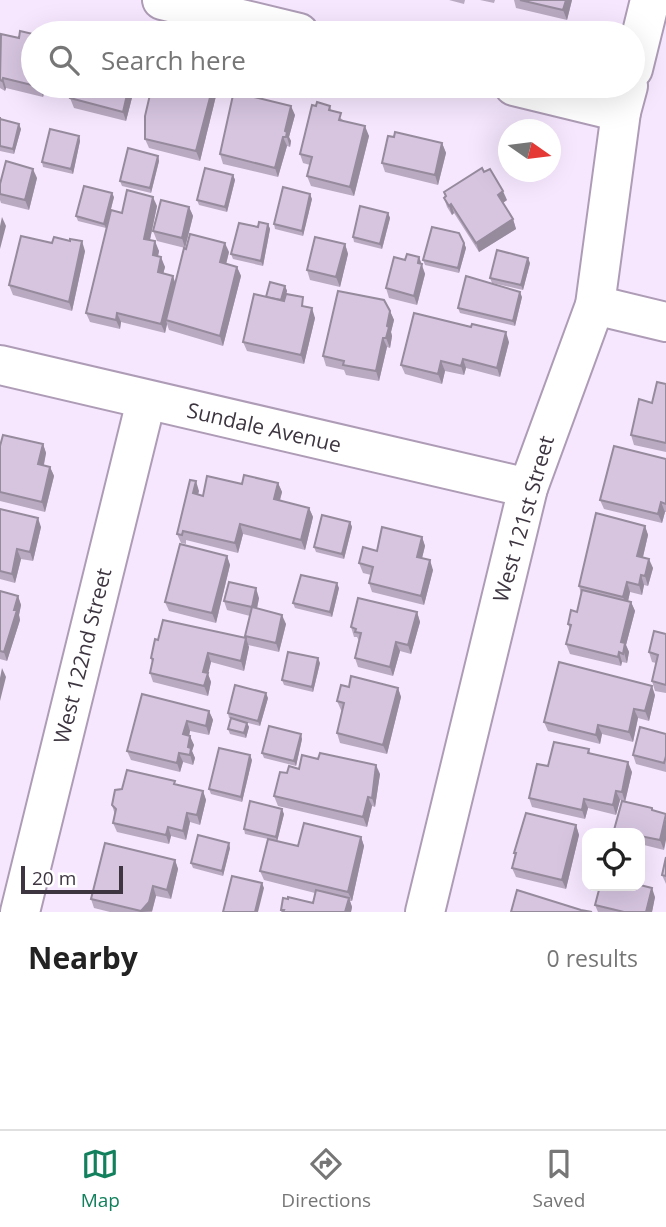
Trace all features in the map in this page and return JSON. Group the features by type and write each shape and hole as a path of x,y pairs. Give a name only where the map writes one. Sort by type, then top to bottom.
{"street":[{"path":"162,0 237,9 268,21"},
{"path":"645,21 650,0"},
{"name":"West 121st Street","path":"425,912 528,488 595,305 625,99"},
{"path":"595,305 666,323"},
{"name":"Sundale Avenue","path":"0,365 528,488"},
{"name":"West 122nd Street","path":"20,912 146,401"}],"building":[{"path":"520,0 566,0 563,10"},
{"path":"20,31 21,82 3,78 2,81 1,34 19,38"},
{"path":"70,98 126,98 123,112"},
{"path":"149,98 210,98 196,151 145,139 145,116"},
{"path":"232,98 258,98 291,106 286,137 283,137 275,168 220,154"},
{"path":"317,102 330,106 329,110 341,113 339,120 365,126 350,187 307,176 312,157 300,154 312,105 316,106"},
{"path":"0,119 19,124 13,149 0,146"},
{"path":"50,129 79,136 71,169 42,162"},
{"path":"395,132 442,143 435,175 382,163 388,136 394,137"},
{"path":"128,148 158,156 150,188 120,181"},
{"path":"6,161 33,169 25,200 0,194"},
{"path":"205,168 233,175 225,207 197,200"},
{"path":"482,168 484,172 490,169 503,191 498,195 513,219 476,243 451,204 449,206 444,192"},
{"path":"84,186 112,193 104,224 76,216"},
{"path":"283,187 310,194 302,231 274,224"},
{"path":"127,190 153,197 144,239 155,241 153,255 161,257 158,272 173,276 161,324 117,313 116,320 86,313 111,210 122,213"},
{"path":"161,200 189,207 182,238 153,231"},
{"path":"360,206 388,213 380,244 353,237"},
{"path":"259,222 268,224 261,261 231,254 239,223 258,227"},
{"path":"432,227 459,233 464,243 458,268 423,260"},
{"path":"190,234 225,243 220,262 237,267 220,336 166,320"},
{"path":"21,236 52,243 54,237 82,241 69,302 9,285"},
{"path":"315,237 345,244 336,277 307,270"},
{"path":"497,250 528,258 521,285 490,278"},
{"path":"407,254 419,257 418,263 422,264 414,296 386,288 394,257 405,260"},
{"path":"466,276 520,292 513,321 458,308"},
{"path":"270,282 285,286 281,300 266,297"},
{"path":"338,291 384,300 390,311 389,327 386,338 383,338 376,371 343,365 344,361 323,356"},
{"path":"254,294 284,301 286,294 303,297 302,306 312,308 301,355 243,342"},
{"path":"414,313 471,327 472,324 506,332 497,368 463,359 461,366 441,361 438,374 401,365"},
{"path":"657,382 666,384 666,443 631,435 639,399 652,403"},
{"path":"3,435 43,444 38,464 50,467 42,502 0,492 0,446"},
{"path":"614,446 666,459 666,504 661,502 658,514 600,500"},
{"path":"244,475 278,483 274,499 309,508 301,540 240,524 235,543 183,531 182,535 177,534 190,480 196,481 193,493 203,496 207,476 242,484"},
{"path":"0,509 38,518 30,552 17,549 12,574 0,571"},
{"path":"596,513 645,526 637,556 649,559 645,576 641,575 639,585 627,582 623,597 579,586"},
{"path":"322,515 350,522 342,554 314,547"},
{"path":"382,527 422,537 417,557 430,560 421,596 369,583 373,567 359,563 363,547 377,551"},
{"path":"180,544 227,556 212,613 165,602"},
{"path":"301,575 337,583 330,612 293,603"},
{"path":"229,582 256,588 252,607 224,601"},
{"path":"582,590 631,602 621,642 625,643 623,654 619,652 618,657 566,644 571,625 568,624 571,610 577,612"},
{"path":"0,591 18,596 14,610 17,610 4,652 0,651"},
{"path":"358,598 417,612 408,645 396,642 390,667 355,658 361,633 355,632 356,629 351,627"},
{"path":"252,607 282,615 276,643 245,636"},
{"path":"163,620 246,638 241,661 208,653 203,672 208,673 204,686 150,673 155,639 158,640"},
{"path":"654,631 666,634 666,685 652,681 658,655 649,652"},
{"path":"288,652 318,658 312,687 282,680"},
{"path":"559,662 652,686 645,711 634,709 629,732 598,725 596,735 544,722"},
{"path":"351,676 398,688 383,745 337,733 344,703 337,701 341,685 349,687"},
{"path":"235,685 266,693 258,721 228,713"},
{"path":"142,694 209,711 206,726 187,721 183,734 190,736 190,755 179,753 177,763 127,751"},
{"path":"231,718 247,723 244,733 228,729"},
{"path":"269,726 301,734 294,761 262,753"},
{"path":"640,727 666,734 664,763 633,755"},
{"path":"554,742 589,749 588,753 628,762 622,792 616,791 613,805 584,799 582,810 529,798 537,764 548,766"},
{"path":"219,748 250,755 241,797 209,789"},
{"path":"320,753 376,765 372,798 368,797 363,817 274,796 280,772 287,773 289,766 299,769 302,755 318,759"},
{"path":"127,770 175,781 174,784 203,791 197,815 187,813 183,831 168,827 166,835 113,823 116,809 112,805 115,790 122,789"},
{"path":"250,801 282,809 276,837 244,829"},
{"path":"622,801 666,814 660,840 645,837 645,828 615,828"},
{"path":"526,813 576,825 562,880 512,868"},
{"path":"304,823 361,837 348,892 260,871 268,839 298,846"},
{"path":"198,835 229,843 222,871 191,863"},
{"path":"105,843 175,860 167,890 153,886 149,902 141,911 91,899"},
{"path":"666,857 666,876 662,875"},
{"path":"232,876 262,883 255,912 223,912"},
{"path":"645,886 652,888 646,912 624,912 595,905 599,891 645,891"},
{"path":"316,890 349,898 345,912 281,910 283,898 313,903"},
{"path":"517,890 581,910 592,912 511,912"}]}
